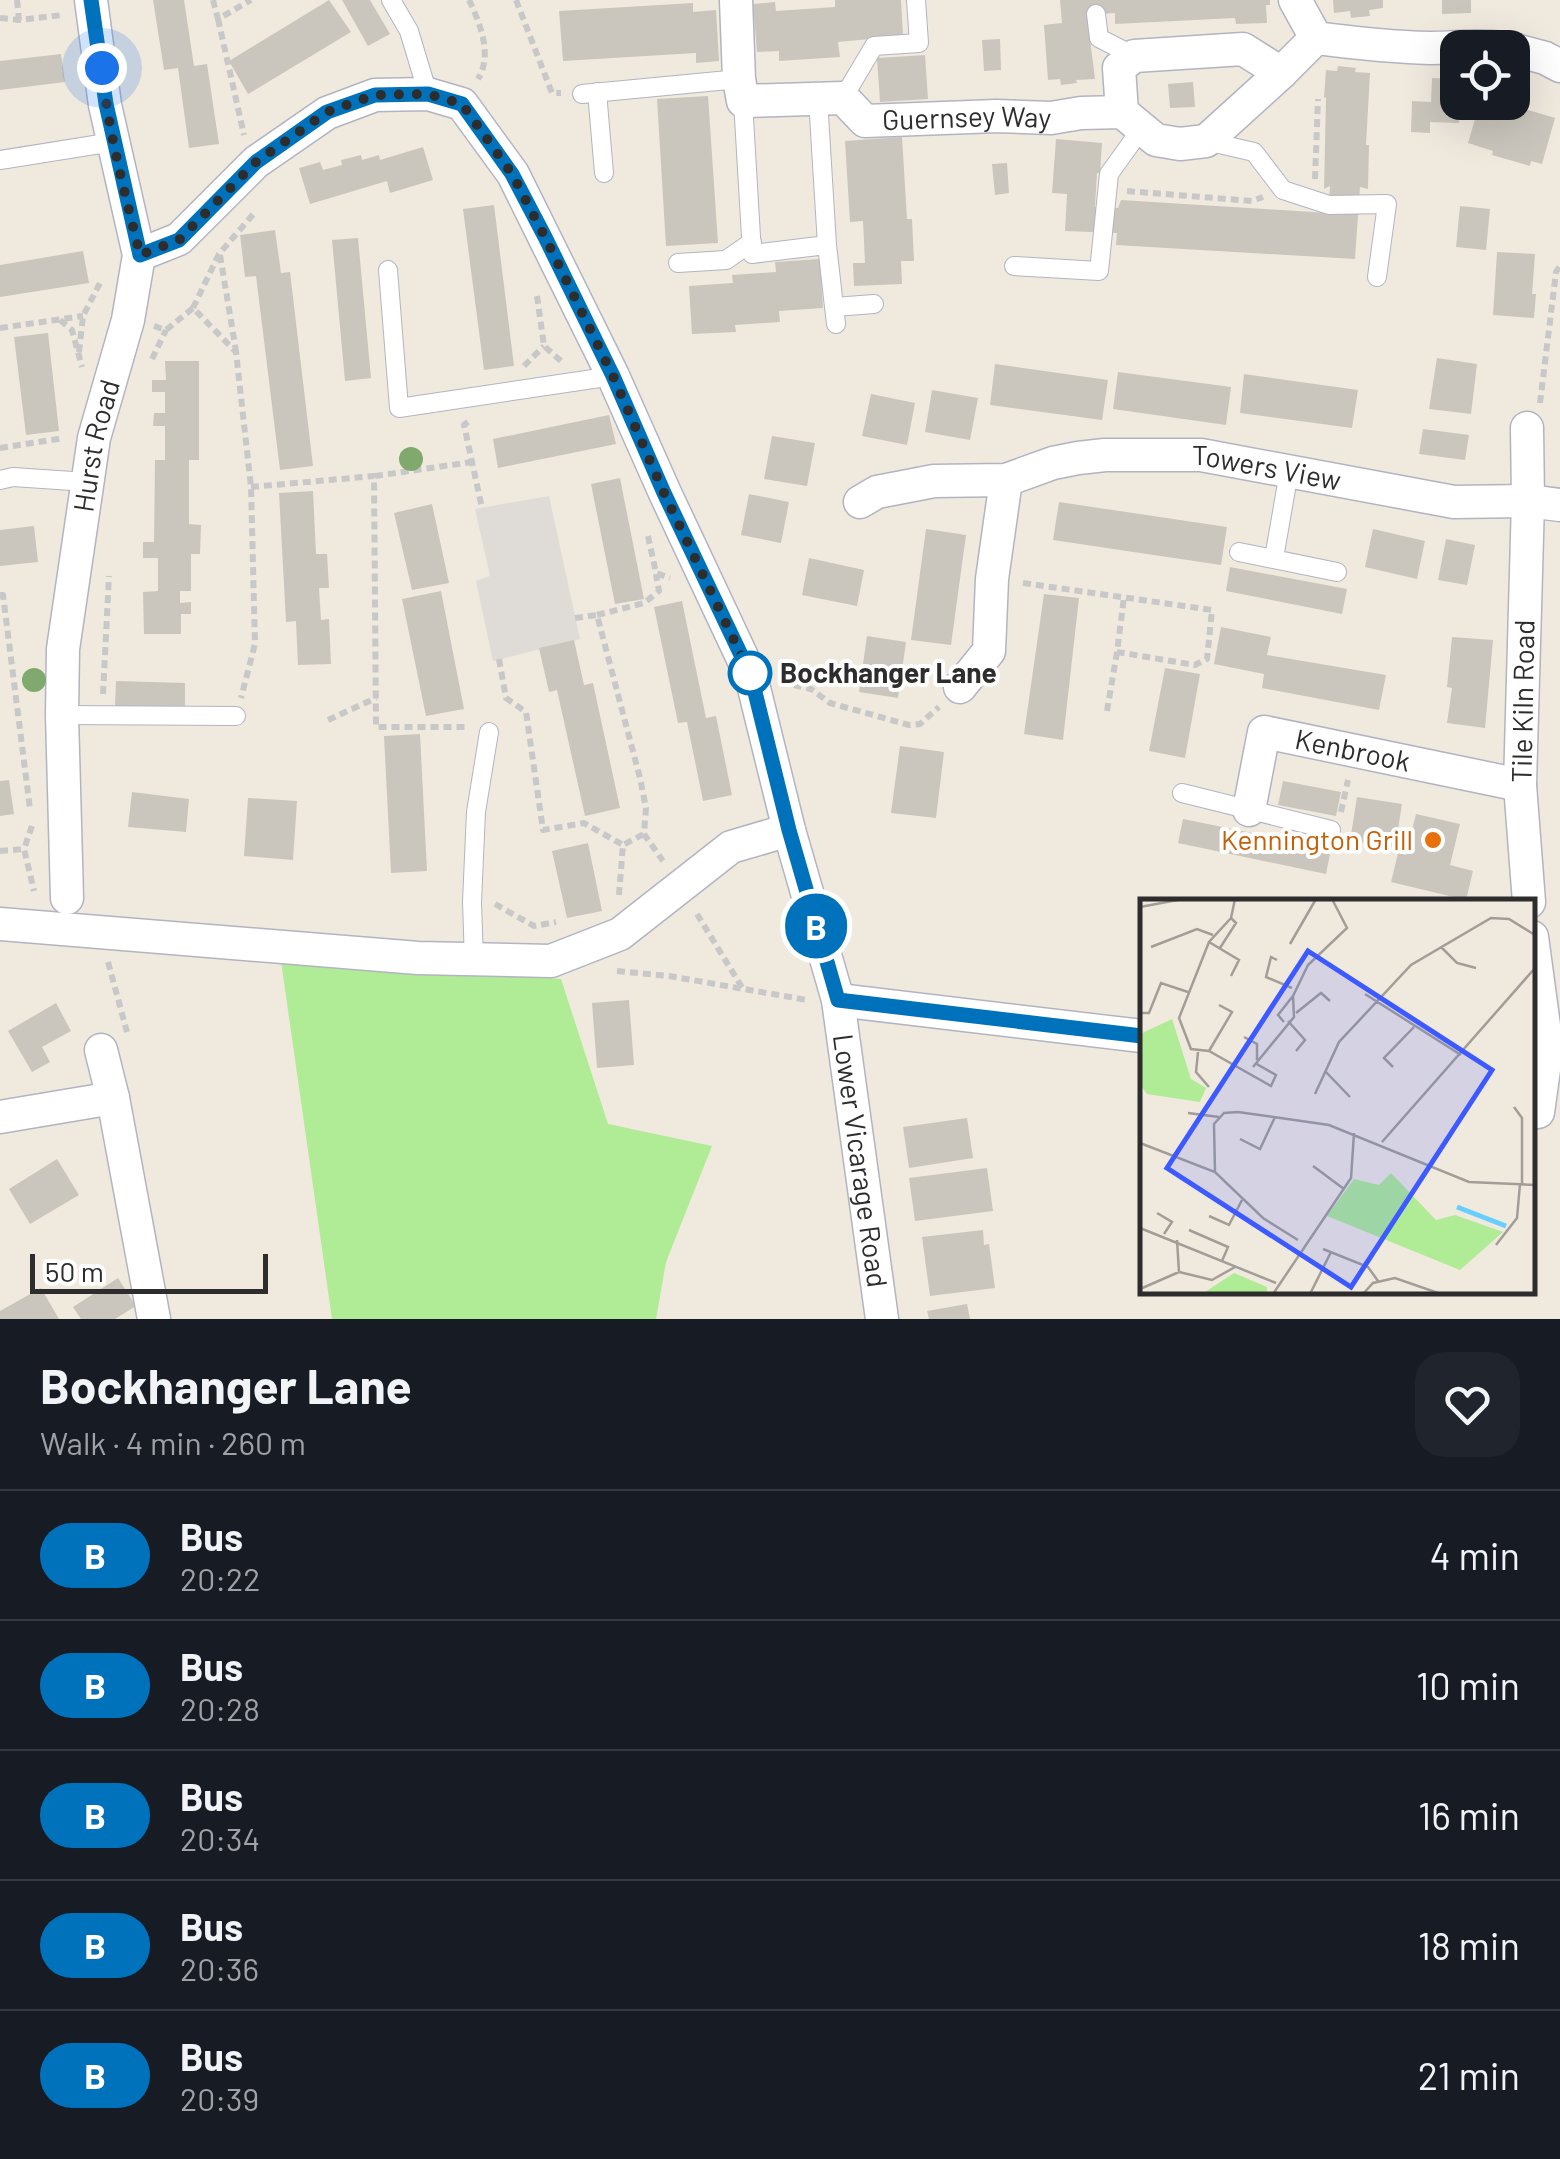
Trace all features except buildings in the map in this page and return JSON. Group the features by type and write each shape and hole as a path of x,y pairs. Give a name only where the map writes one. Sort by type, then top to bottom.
{"street":[{"path":"736,0 741,90 831,98"},
{"path":"1295,0 1316,38"},
{"name":"Hurst Road","path":"61,913 64,649 94,438 128,320 140,255 113,142 92,6"},
{"path":"1316,38 1440,48"},
{"path":"1206,141 1316,38"},
{"path":"1132,120 1119,68 1134,56 1244,50 1281,73"},
{"path":"1530,54 1560,66"},
{"path":"140,255 179,240 256,162 327,112 375,95 428,94 462,104"},
{"name":"Guernsey Way","path":"831,98 865,121 1051,118 1081,113 1132,120 1156,140 1180,144 1206,141"},
{"name":"Lower Vicarage Road","path":"462,104 512,174 613,376 751,676 789,830 838,1000 882,1319"},
{"path":"1526,428 1544,503"},
{"name":"Towers View","path":"860,502 877,492 934,481 1006,480 1052,463 1105,455 1201,455 1454,502 1544,503"},
{"path":"960,688 989,651 992,579 1006,480"},
{"name":"Tile Kiln Road","path":"1529,899 1520,784 1544,503"},
{"name":"Kenbrook","path":"1249,810 1264,732 1520,784"},
{"path":"0,924 61,913 418,958 551,961 576,934 620,934 731,847 789,830"},
{"path":"1535,959 1548,1048 1544,1113"},
{"path":"838,1000 1140,1036"},
{"path":"102,1050 154,1319"},
{"path":"0,1117 114,1098"}],"lane":[{"path":"390,0 409,31 428,94"},
{"path":"874,304 836,316 827,245 831,98 874,46 920,43 916,0"},
{"path":"1096,14 1099,38 1134,56"},
{"path":"604,173 590,92 741,90 752,254 827,245"},
{"path":"1014,266 1099,271 1109,174 1132,120"},
{"path":"1206,141 1254,152 1283,190 1329,205 1387,204 1377,277"},
{"path":"0,160 113,142"},
{"path":"678,263 726,260 752,242"},
{"path":"388,270 399,408 613,376"},
{"path":"1274,558 1289,472"},
{"path":"0,480 14,477 87,482"},
{"path":"1240,552 1337,572"},
{"path":"62,715 236,716"},
{"path":"474,960 476,812 489,732"},
{"path":"1182,793 1332,830"}],"path":[{"path":"17,0 20,20"},
{"path":"214,0 218,19 251,0"},
{"path":"462,104 484,68 482,26 469,0"},
{"path":"516,0 552,94 590,92"},
{"path":"0,18 20,20 92,6"},
{"path":"1314,200 1318,99"},
{"path":"1108,188 1252,202 1283,190"},
{"path":"220,254 251,487 255,644 236,716"},
{"path":"1526,428 1539,418 1556,272 1560,266"},
{"path":"79,352 83,316 107,270"},
{"path":"150,365 166,330 193,308 236,352"},
{"path":"0,328 83,316"},
{"path":"60,320 72,330 84,381"},
{"path":"128,320 166,330"},
{"path":"482,508 464,425 488,411 484,395"},
{"path":"0,448 75,436"},
{"path":"251,487 472,462"},
{"path":"374,476 376,727 491,725 489,732"},
{"path":"102,715 111,564"},
{"path":"575,618 644,603 659,590 656,572"},
{"path":"992,579 1212,610 1207,659 1196,666 1116,652"},
{"path":"0,595 3,594 32,827 24,849 38,904 54,920 61,913"},
{"path":"1108,711 1124,598"},
{"path":"597,615 640,778 646,808 644,834 743,989"},
{"path":"499,659 506,698 526,712 543,830 584,824 623,844"},
{"path":"811,688 830,703 909,726 920,724"},
{"path":"328,720 376,698"},
{"path":"1332,830 1338,822 1355,751"},
{"path":"623,844 644,834"},
{"path":"612,906 619,896 623,844"},
{"path":"472,902 489,900 534,926 576,934 608,970 669,976 810,1000 838,1000"}],"green space":[{"path":"281,961 561,979 608,1124 712,1146 666,1262 656,1319 332,1319"}],"shaded area":[{"path":"549,496 580,639 493,661 476,581 490,576 475,509"}],"bus line":[{"name":"B","path":"91,0 113,142 140,255 179,240 256,162 327,112 375,95 428,94 462,104 512,174 545,237 751,676 789,830 838,1000 1140,1036"}],"place":[{"name":"Bockhanger Lane","path":"750,673"},
{"name":"Kennington Grill","path":"1433,840"}],"route":[{"path":"102,68 113,142 140,255 179,240 256,162 327,112 375,95 428,94 462,104 512,174 545,237 751,676 750,673"}]}
